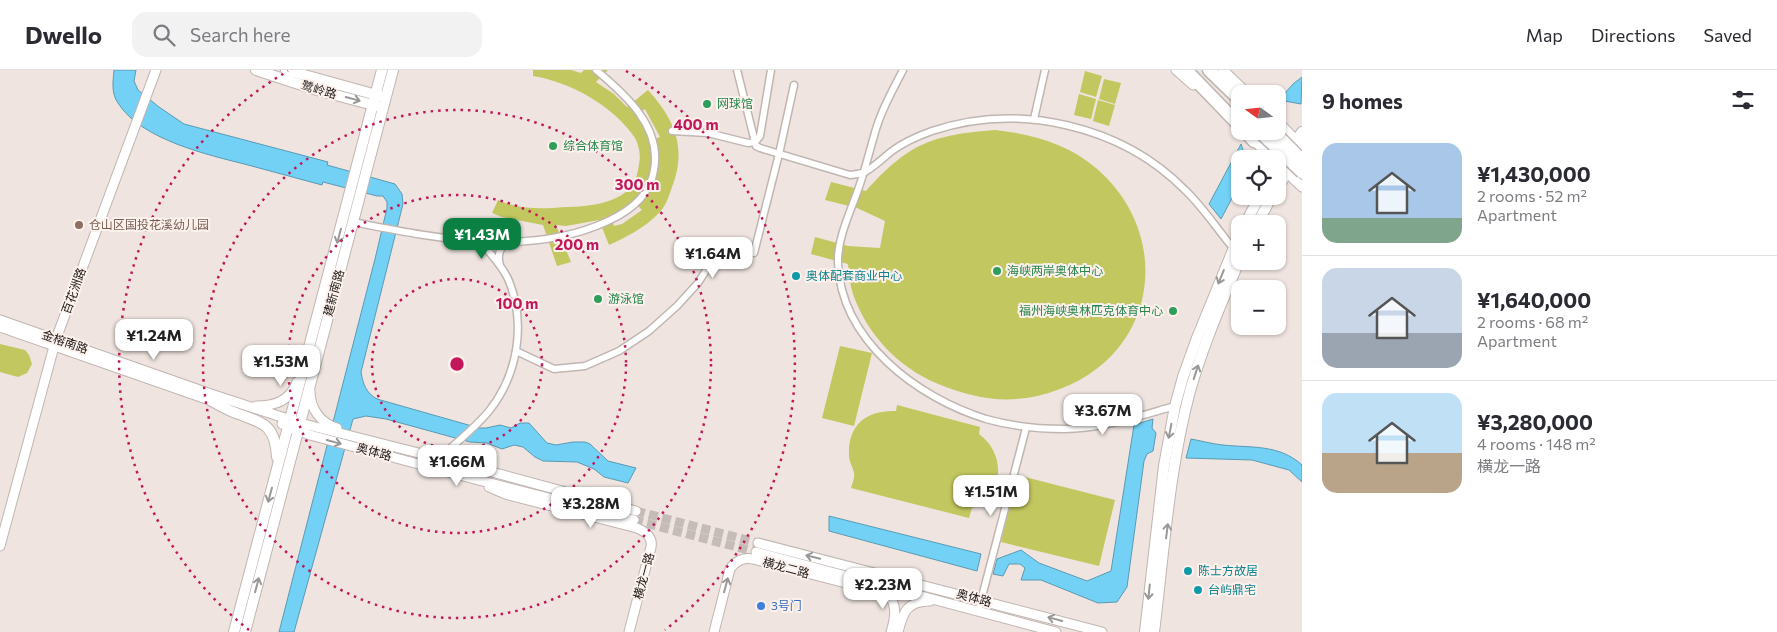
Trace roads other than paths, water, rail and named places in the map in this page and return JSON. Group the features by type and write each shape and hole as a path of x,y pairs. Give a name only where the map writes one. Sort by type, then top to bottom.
{"highway":[{"path":"1186,70 1231,118"},
{"path":"1194,70 1231,105"},
{"path":"1209,70 1231,91"},
{"path":"1258,140 1302,172"},
{"path":"1282,140 1302,160"}],"main road":[{"name":"百花洲路","path":"0,546 55,343 156,70"},
{"name":"鹭岭路","path":"256,70 317,90 379,101"},
{"name":"鹭岭路","path":"286,70 379,101"},
{"name":"建新南路","path":"245,632 294,425 306,358 356,190 379,101 382,70"},
{"name":"建新南路","path":"379,101 393,70"},
{"path":"1176,70 1231,119"},
{"path":"1223,70 1239,85"},
{"path":"1286,129 1300,142 1286,157"},
{"path":"1256,140 1265,150"},
{"path":"1286,172 1302,187"},
{"name":"建新南路","path":"234,632 278,467 310,386 353,222 356,190"},
{"path":"1145,632 1163,473 1175,406 1192,352 1231,253"},
{"path":"1154,632 1172,486 1190,391 1203,351 1236,270"},
{"name":"金榕南路","path":"0,320 55,343 210,400 294,425"},
{"name":"金榕南路","path":"0,327 55,343 247,406 294,425"},
{"path":"247,406 270,406 286,399 296,386 306,358"},
{"path":"310,386 312,405 322,420 332,426 380,442"},
{"path":"210,400 231,411 258,420 265,425 276,441 278,467"},
{"name":"奥体路","path":"294,425 380,442 635,516 463,476 294,425"},
{"name":"横龙一路","path":"463,476 505,494 637,528 648,535 651,540 651,547 629,632"},
{"name":"奥体路","path":"1056,632 885,589 757,547 981,600 1102,632"},
{"name":"横龙二路","path":"714,632 730,569 735,563 745,559 753,559 869,589 885,589"},
{"path":"885,589 895,608 892,632"},
{"path":"898,632 902,618 910,606 918,602 938,601"}],"street":[{"path":"353,222 410,233 480,241 510,241 561,236 598,225 630,209 648,189 652,180 656,155 652,138 635,107 613,84 596,70"},
{"path":"737,70 756,146 760,148 850,175 864,172 901,146 922,134 938,129 976,121 1005,119 1034,119 1067,125 1105,138 1139,155 1165,172 1193,198 1231,246"},
{"path":"672,131 708,133 748,143 755,142 760,136 771,70"},
{"path":"903,70 874,134 838,256 844,297 856,324 884,359 907,379 958,409 977,416 1026,428 1085,428 1113,423 1175,406"},
{"path":"1034,119 1045,70"},
{"path":"516,351 554,369 585,366 619,351 648,331 677,306 698,283 722,245 754,253 794,85"},
{"path":"439,458 479,421 494,404 505,385 516,351 518,326 516,307 509,281 500,266 480,241"},
{"path":"500,266 499,252 510,241"},
{"path":"978,612 1026,428"}],"water":[{"path":"114,70 136,70 134,81 138,90 184,124 328,162 327,165 395,184 402,194 403,204 361,372 366,388 373,397 479,428 500,425 511,428 520,423 529,423 547,443 556,445 585,442 590,444 608,461 636,468 628,483 604,477 594,469 577,462 543,461 523,447 514,445 502,449 487,443 470,442 386,419 366,416 353,419 294,632 279,632 375,259 387,202 383,196 323,182 322,185 196,151 159,136 129,116 118,103 113,91"},
{"path":"1302,77 1301,104 1286,101 1286,92"},
{"path":"1231,163 1231,200 1221,219 1209,204"},
{"path":"1153,419 1152,428 1156,433 1153,451 1147,454 1144,461 1127,587 1117,602 1098,603 1041,580 1021,580 1025,568 1020,564 1009,564 1003,576 993,574 997,559 1021,550 1039,563 1087,581 1111,571 1134,425"},
{"path":"1191,439 1219,445 1264,448 1284,453 1302,465 1302,482 1289,470 1252,460 1186,458"},
{"path":"829,516 981,554 977,571 829,531"}],"tunnel":[{"path":"636,511 758,543"},
{"path":"634,520 756,552"}],"place":[{"name":"网球馆","path":"707,104"},
{"name":"综合体育馆","path":"553,146"},
{"name":"仓山区国投花溪幼儿园","path":"79,225"},
{"name":"海峡两岸奥体中心","path":"997,271"},
{"name":"奥体配套商业中心","path":"796,276"},
{"name":"游泳馆","path":"598,299"},
{"name":"福州海峡奥林匹克体育中心","path":"1173,311"},
{"name":"陈士方故居","path":"1188,571"},
{"name":"台屿鼎宅","path":"1198,590"},
{"name":"3号门","path":"761,606"}]}
